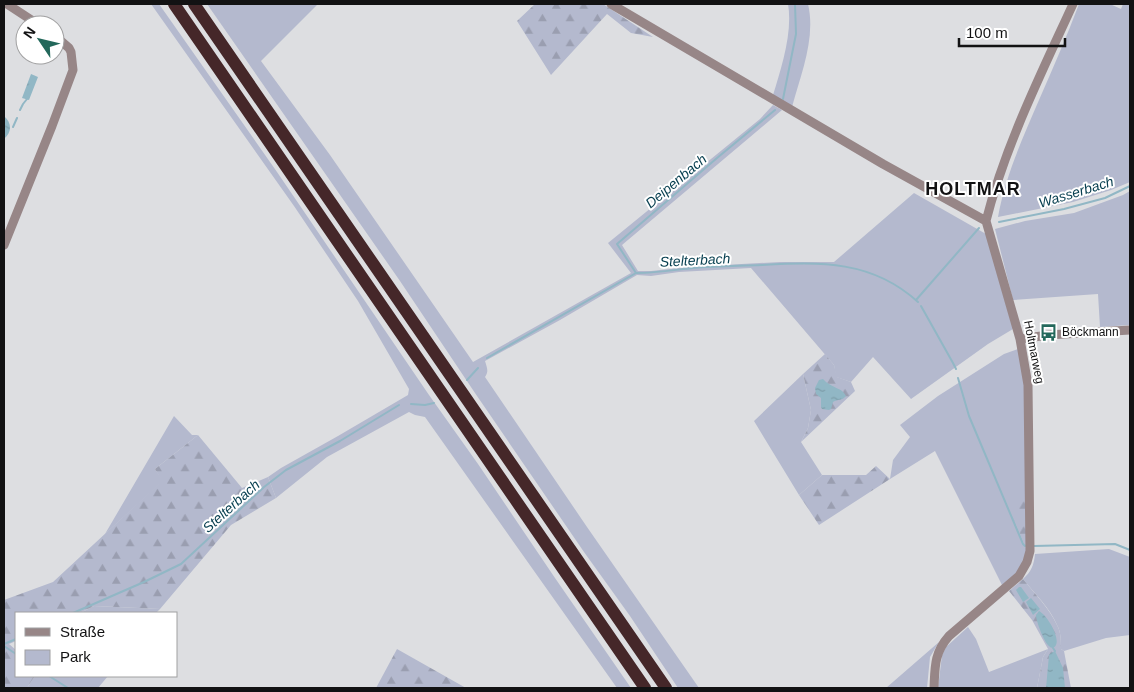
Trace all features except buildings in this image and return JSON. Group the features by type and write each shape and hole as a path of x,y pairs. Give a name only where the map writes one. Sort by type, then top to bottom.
{"highway":[{"path":"174,4 645,688"},
{"path":"194,4 666,688"}],"street":[{"path":"7,4 24,15"},
{"path":"611,4 883,164 986,221 1008,154 1024,114 1073,4"},
{"path":"4,245 73,70 71,52 65,45"},
{"name":"Holtmarweg","path":"934,688 936,661 942,643 1019,576 1027,562 1030,551 1028,385 1020,339 986,221"},
{"path":"1020,339 1048,335 1130,330"}],"green space":[{"path":"151,4 159,4 277,172 631,688 617,688 425,417 409,412 327,457 276,498 268,477 408,395 409,389 358,301 294,206"},
{"path":"207,4 318,4 261,61 330,155 473,362 631,273 608,243 760,119 773,105 782,110 622,245 638,271 780,262 834,262 914,193 986,234 1013,329 988,344 911,399 873,357 851,382 836,377 834,365 751,268 679,272 651,276 637,275 485,361 487,371 485,377 699,688 678,688 400,281"},
{"path":"535,4 603,4 653,37 631,33 607,14 551,75 517,21"},
{"path":"788,4 808,4 810,17 809,43 792,107 773,95 788,38"},
{"path":"1079,4 1110,4 1121,9 1123,4 1130,4 1130,182 1073,202 998,217 1015,157"},
{"path":"1130,191 1130,325 1100,327 1098,294 1013,300 995,229 1025,221 1074,213"},
{"path":"1018,349 1025,383 1028,501 1007,501 1027,551 1019,571 1003,587 935,451 890,479 893,460 910,437 900,425 938,396 1004,354"},
{"path":"825,354 834,365 837,377 851,382 855,391 801,442 808,428 811,410 803,374"},
{"path":"803,374 811,410 808,428 801,442 822,475 799,495 754,421"},
{"path":"174,416 192,435 198,435 155,469 163,481 105,534"},
{"path":"198,435 242,488 268,477 276,498 231,525 160,609 94,606 82,612 15,612 15,641 9,644 15,649 15,677 34,677 27,688 4,688 4,600 53,582 162,481 155,469"},
{"path":"876,466 890,479 819,525 799,495 822,475 866,475"},
{"path":"1006,501 1028,501 1027,551"},
{"path":"1109,549 1130,557 1130,635 1106,638 1064,651 1061,649 1060,634 1054,619 1023,579 1032,568 1035,554"},
{"path":"1023,579 1046,607 1058,628 1061,649 1064,651 1071,688 1037,688 1043,657 1048,649 1032,620 1009,591"},
{"path":"94,606 160,609 157,612 82,612"},
{"path":"968,627 976,639 989,672 1048,649 1043,657 1037,688 938,688 942,655 946,647"},
{"path":"939,642 930,657 927,688 886,688"},
{"path":"397,649 466,688 376,688"},
{"path":"34,677 107,677 98,688 27,688"}],"water":[{"path":"31,74 38,77 29,100 22,98"},
{"path":"4,116 10,128 4,139"},
{"path":"823,379 828,384 841,390 846,396 833,402 829,410 822,409 821,398 816,394 815,388 819,380"},
{"path":"1019,587 1029,598 1023,602 1016,590"},
{"path":"1031,598 1040,609 1033,615 1026,602"},
{"path":"1039,611 1052,626 1057,641 1056,646 1053,648 1047,644 1037,622 1036,615"},
{"path":"1055,651 1063,668 1065,688 1046,688 1049,655"}],"waterway":[{"name":"Deipenbach","path":"783,99 796,34 795,4"},
{"path":"20,110 27,99"},
{"name":"Deipenbach","path":"636,273 617,244 775,110"},
{"path":"13,127 17,118"},
{"name":"Wasserbach","path":"999,222 1064,209 1105,198 1130,186"},
{"path":"916,300 979,228"},
{"name":"Stelterbach","path":"487,358 636,273 710,267 825,264 864,271 883,278 901,288 918,302"},
{"name":"Stelterbach","path":"921,306 956,369"},
{"name":"Stelterbach","path":"467,380 478,368"},
{"name":"Stelterbach","path":"958,378 969,416 1025,546"},
{"name":"Stelterbach","path":"411,404 425,405 434,403"},
{"name":"Stelterbach","path":"75,612 181,564 264,487 286,470 340,441 399,405"},
{"name":"Stelterbach","path":"1034,546 1115,544 1130,550"},
{"name":"Stelterbach","path":"4,644 15,639"},
{"path":"4,646 15,653"},
{"path":"51,677 68,688"}],"place":[{"name":"Böckmann","path":"1048,332"}],"district":[{"name":"HOLTMAR","path":"973,189"}]}
